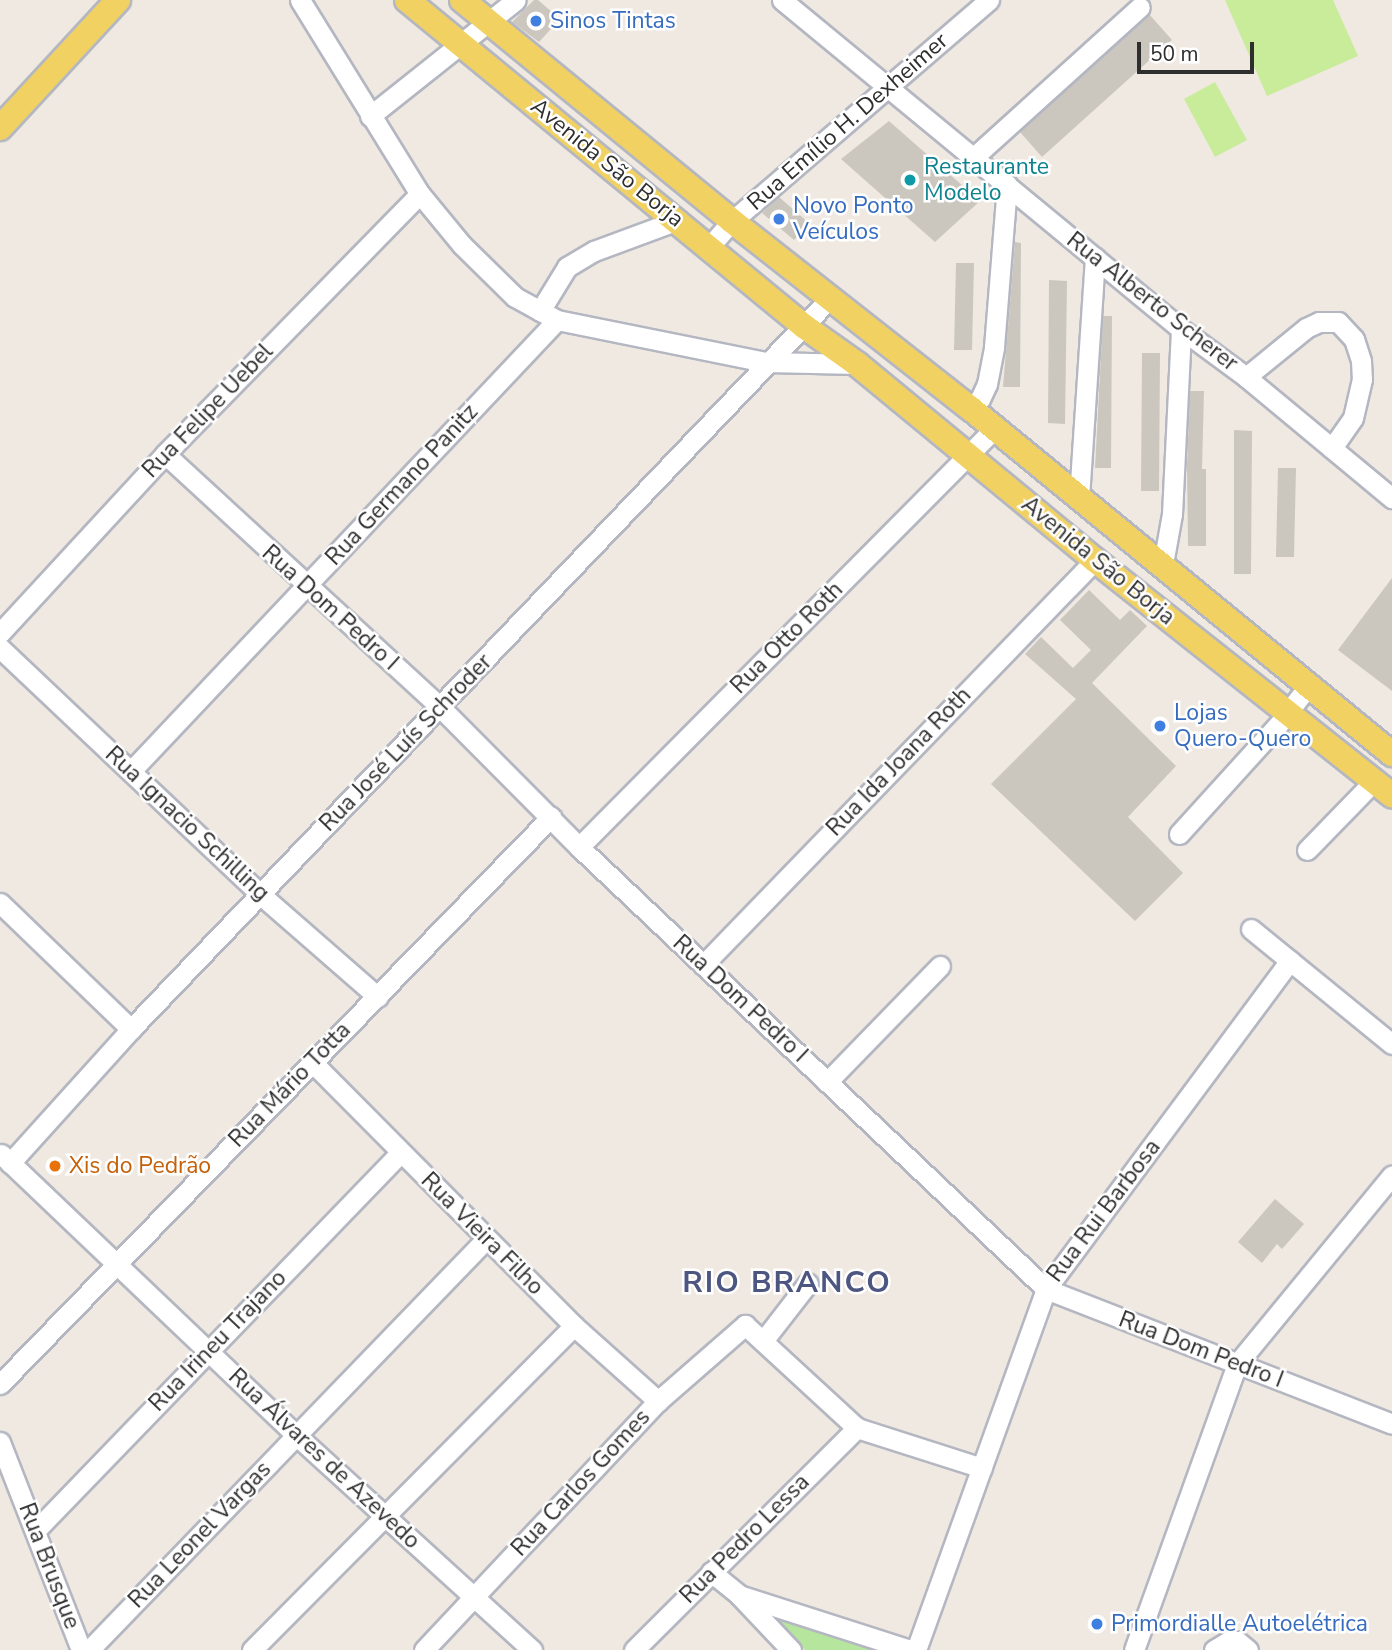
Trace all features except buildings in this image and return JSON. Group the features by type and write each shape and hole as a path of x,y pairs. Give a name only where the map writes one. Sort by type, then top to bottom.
{"main road":[{"path":"0,128 118,0"},
{"name":"Avenida São Borja","path":"407,0 806,327 857,364 1095,560 1383,788"},
{"name":"Avenida São Borja","path":"462,0 732,221 970,408 1392,754"}],"street":[{"path":"300,0 420,194 462,245 515,297 549,315 766,362 857,364"},
{"path":"370,116 516,0"},
{"name":"Rua Alberto Scherer","path":"782,0 975,156 1181,329 1246,377 1392,498"},
{"name":"Rua Emílio H. Dexheimer","path":"710,246 732,221 989,0"},
{"path":"975,156 1140,7"},
{"path":"970,408 980,399 987,384 994,347 1007,185"},
{"name":"Rua Felipe Uebel","path":"0,633 7,621 165,454 420,194"},
{"name":"Rua Germano Panitz","path":"131,771 306,587 549,315 567,267 594,251 678,220"},
{"path":"1079,498 1095,258"},
{"path":"806,327 830,298"},
{"path":"1246,377 1306,328 1319,323 1338,322 1354,339 1362,361 1362,379 1353,418 1332,448"},
{"name":"Rua José Luís Schroder","path":"5,1158 441,708 766,362 806,327"},
{"path":"1163,565 1172,514 1181,329"},
{"name":"Rua Otto Roth","path":"579,847 994,429"},
{"name":"Rua Dom Pedro I","path":"165,454 306,587 441,708 579,847 1046,1289 1392,1424"},
{"name":"Rua Ida Joana Roth","path":"704,965 1095,560"},
{"name":"Rua Ignacio Schilling","path":"0,648 261,895 378,997"},
{"path":"1178,834 1309,685"},
{"path":"1307,850 1383,788"},
{"name":"Rua Mário Totta","path":"0,1384 551,817"},
{"path":"0,903 131,1029"},
{"path":"1251,929 1392,1044"},
{"name":"Rua Rui Barbosa","path":"916,1650 1046,1289 1290,961"},
{"path":"827,1082 940,966"},
{"name":"Rua Vieira Filho","path":"312,1061 574,1326 658,1401"},
{"name":"Rua Irineu Trajano","path":"36,1531 401,1152"},
{"name":"Rua Álvares de Azevedo","path":"5,1158 297,1436 532,1650"},
{"path":"1135,1650 1237,1364 1392,1175"},
{"name":"Rua Leonel Vargas","path":"89,1650 486,1239"},
{"path":"808,1283 763,1341 857,1428 982,1468"},
{"name":"Rua Carlos Gomes","path":"424,1650 658,1401 745,1325 763,1341"},
{"path":"251,1650 574,1326"},
{"name":"Rua Pedro Lessa","path":"634,1650 857,1428"},
{"name":"Rua Brusque","path":"0,1442 81,1650"},
{"path":"711,1572 739,1595 792,1650"},
{"path":"739,1595 910,1650"},
{"path":"1214,1650 1229,1641 1237,1641 1248,1650"}],"green space":[{"path":"1225,0 1333,0 1358,56 1267,96"},
{"path":"1215,82 1247,140 1215,157 1184,99"},
{"path":"767,1610 877,1650 805,1650"}],"place":[{"name":"Sinos Tintas","path":"536,21"},
{"name":"Restaurante Modelo","path":"910,180"},
{"name":"Novo Ponto Veículos","path":"779,219"},
{"name":"Lojas Quero-Quero","path":"1160,726"},
{"name":"Xis do Pedrão","path":"55,1166"},
{"name":"Primordialle Autoelétrica","path":"1097,1624"}],"district":[{"name":"RIO BRANCO","path":"787,1283"}]}
